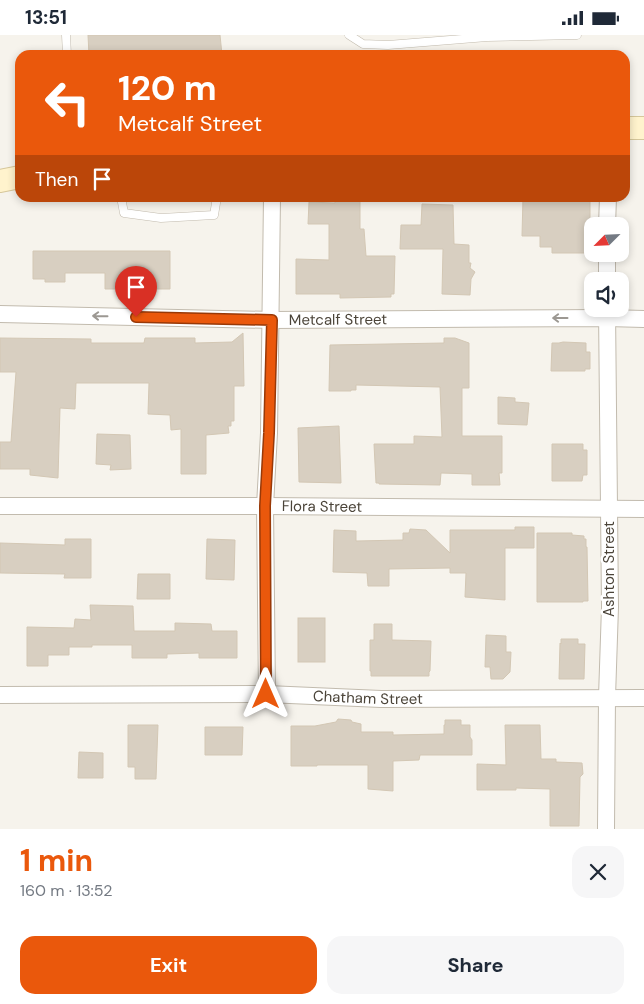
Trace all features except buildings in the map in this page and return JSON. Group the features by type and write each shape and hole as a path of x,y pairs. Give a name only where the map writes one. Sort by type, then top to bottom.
{"main road":[{"path":"630,128 644,128"},
{"path":"0,181 15,178"}],"street":[{"path":"266,694 265,506 272,320 272,202"},
{"path":"607,217 608,202"},
{"name":"Metcalf Street","path":"0,314 272,320 584,313"},
{"name":"Ashton Street","path":"606,829 610,607 607,317"},
{"name":"Metcalf Street","path":"629,317 644,319"},
{"name":"Flora Street","path":"0,506 644,509"},
{"name":"Chatham Street","path":"0,695 266,694 381,699 644,698"}],"lane":[{"path":"66,35 67,50"},
{"path":"349,35 363,44 388,45 487,37 577,35"},
{"path":"122,202 124,213 161,218 214,215 216,202"}],"route":[{"path":"136,317 272,320 265,506 266,694"}]}
